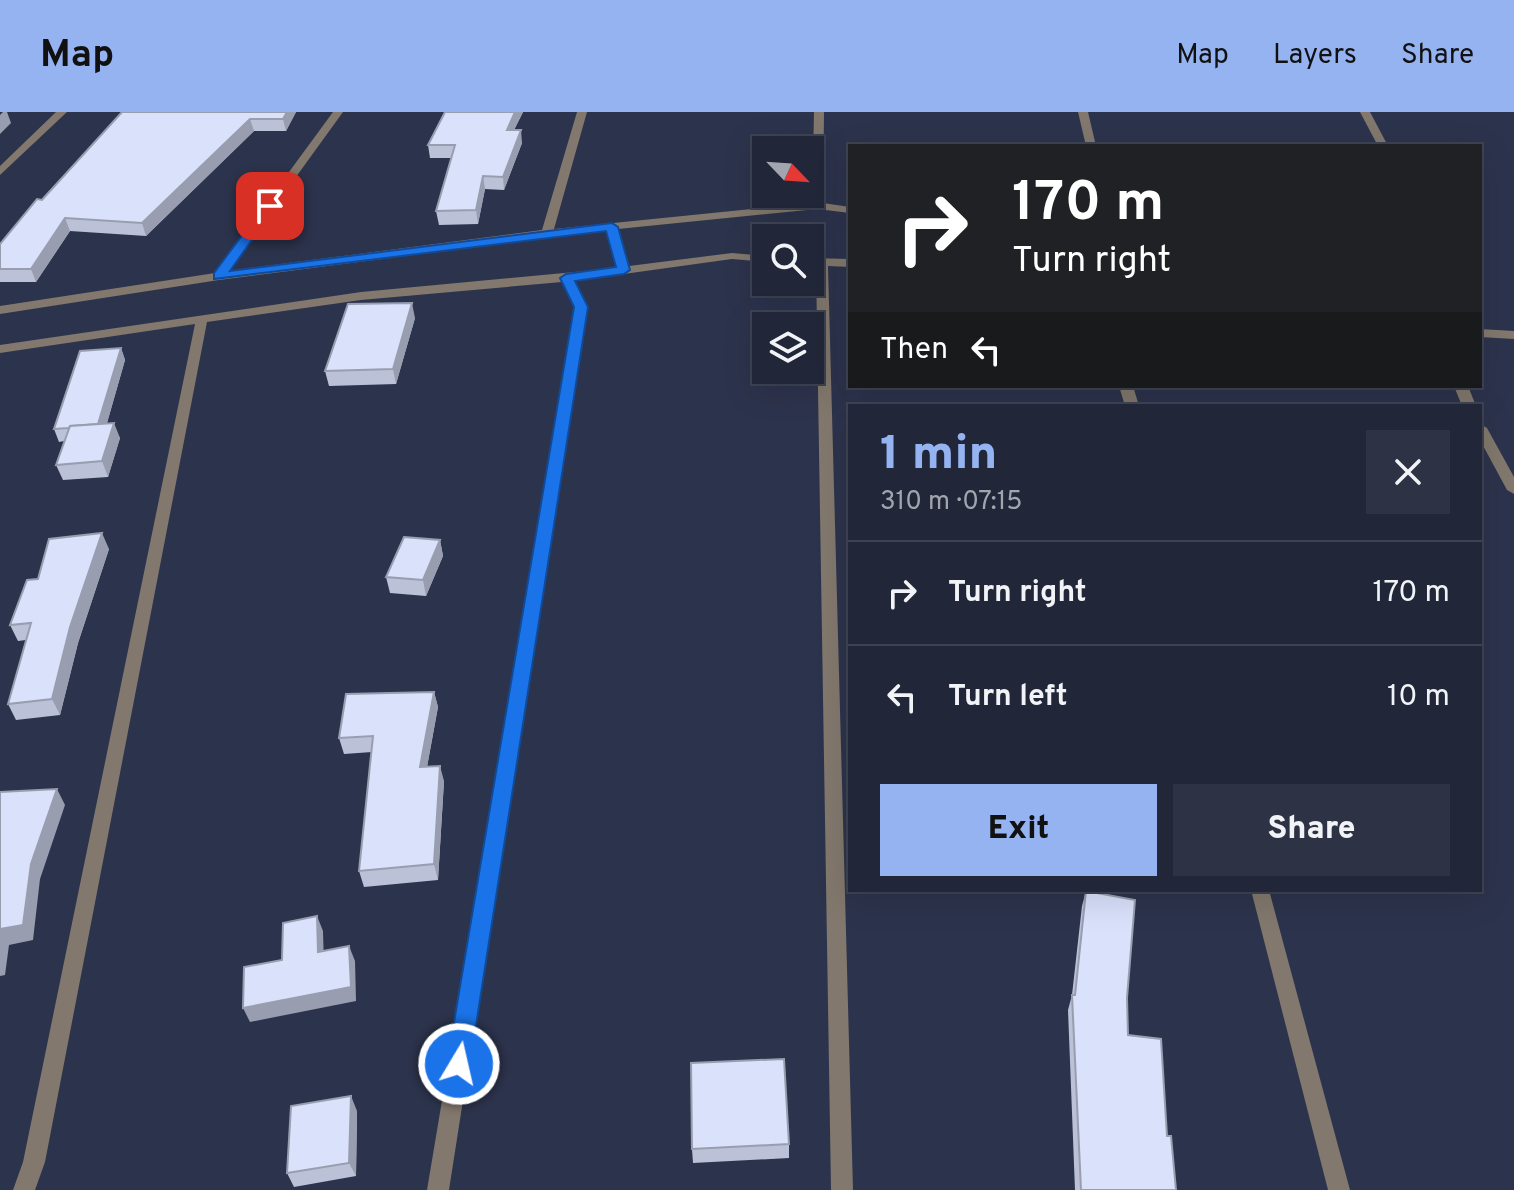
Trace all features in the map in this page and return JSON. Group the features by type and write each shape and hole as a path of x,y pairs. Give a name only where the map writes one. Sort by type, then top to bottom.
{"street":[{"path":"0,172 62,112"},
{"path":"219,276 338,112"},
{"path":"547,233 582,112"},
{"path":"818,136 819,112"},
{"path":"1083,112 1091,144"},
{"path":"1365,112 1382,144"},
{"path":"824,207 848,210"},
{"path":"0,310 219,276 547,233 797,208"},
{"path":"612,227 624,270"},
{"path":"0,349 361,296 566,278 732,256 752,258"},
{"path":"824,263 848,263"},
{"path":"438,1190 581,307 566,278"},
{"path":"817,296 842,1190"},
{"path":"24,1190 37,1147 202,318"},
{"path":"1482,333 1514,335"},
{"path":"1482,432 1514,490"},
{"path":"1261,892 1339,1190"}],"building":[{"path":"122,112 287,112 283,119 250,119 142,223 65,218 31,269 0,269 0,244 37,199 42,200"},
{"path":"445,112 515,112 507,130 521,130 503,177 483,176 476,210 436,211 455,145 428,145"},
{"path":"412,303 393,369 325,371 348,304"},
{"path":"121,348 98,424 54,429 80,351"},
{"path":"114,423 102,461 56,465 70,426"},
{"path":"102,533 70,627 52,699 8,704 31,623 10,625 27,580 38,579 49,539"},
{"path":"404,537 440,540 423,580 386,577"},
{"path":"434,692 420,767 440,766 434,864 359,871 373,736 339,738 346,694"},
{"path":"57,789 31,864 23,925 0,929 0,792"},
{"path":"1086,892 1135,900 1127,998 1128,1035 1161,1039 1167,1136 1171,1136 1176,1190 1081,1190 1072,995 1075,995"},
{"path":"317,916 318,952 349,946 351,987 243,1008 244,967 282,960 283,923"},
{"path":"784,1059 789,1144 692,1149 691,1063"},
{"path":"351,1096 349,1163 287,1173 291,1106"}],"route":[{"path":"270,206 219,276 612,227 624,270 566,278 581,307 459,1064"}]}
